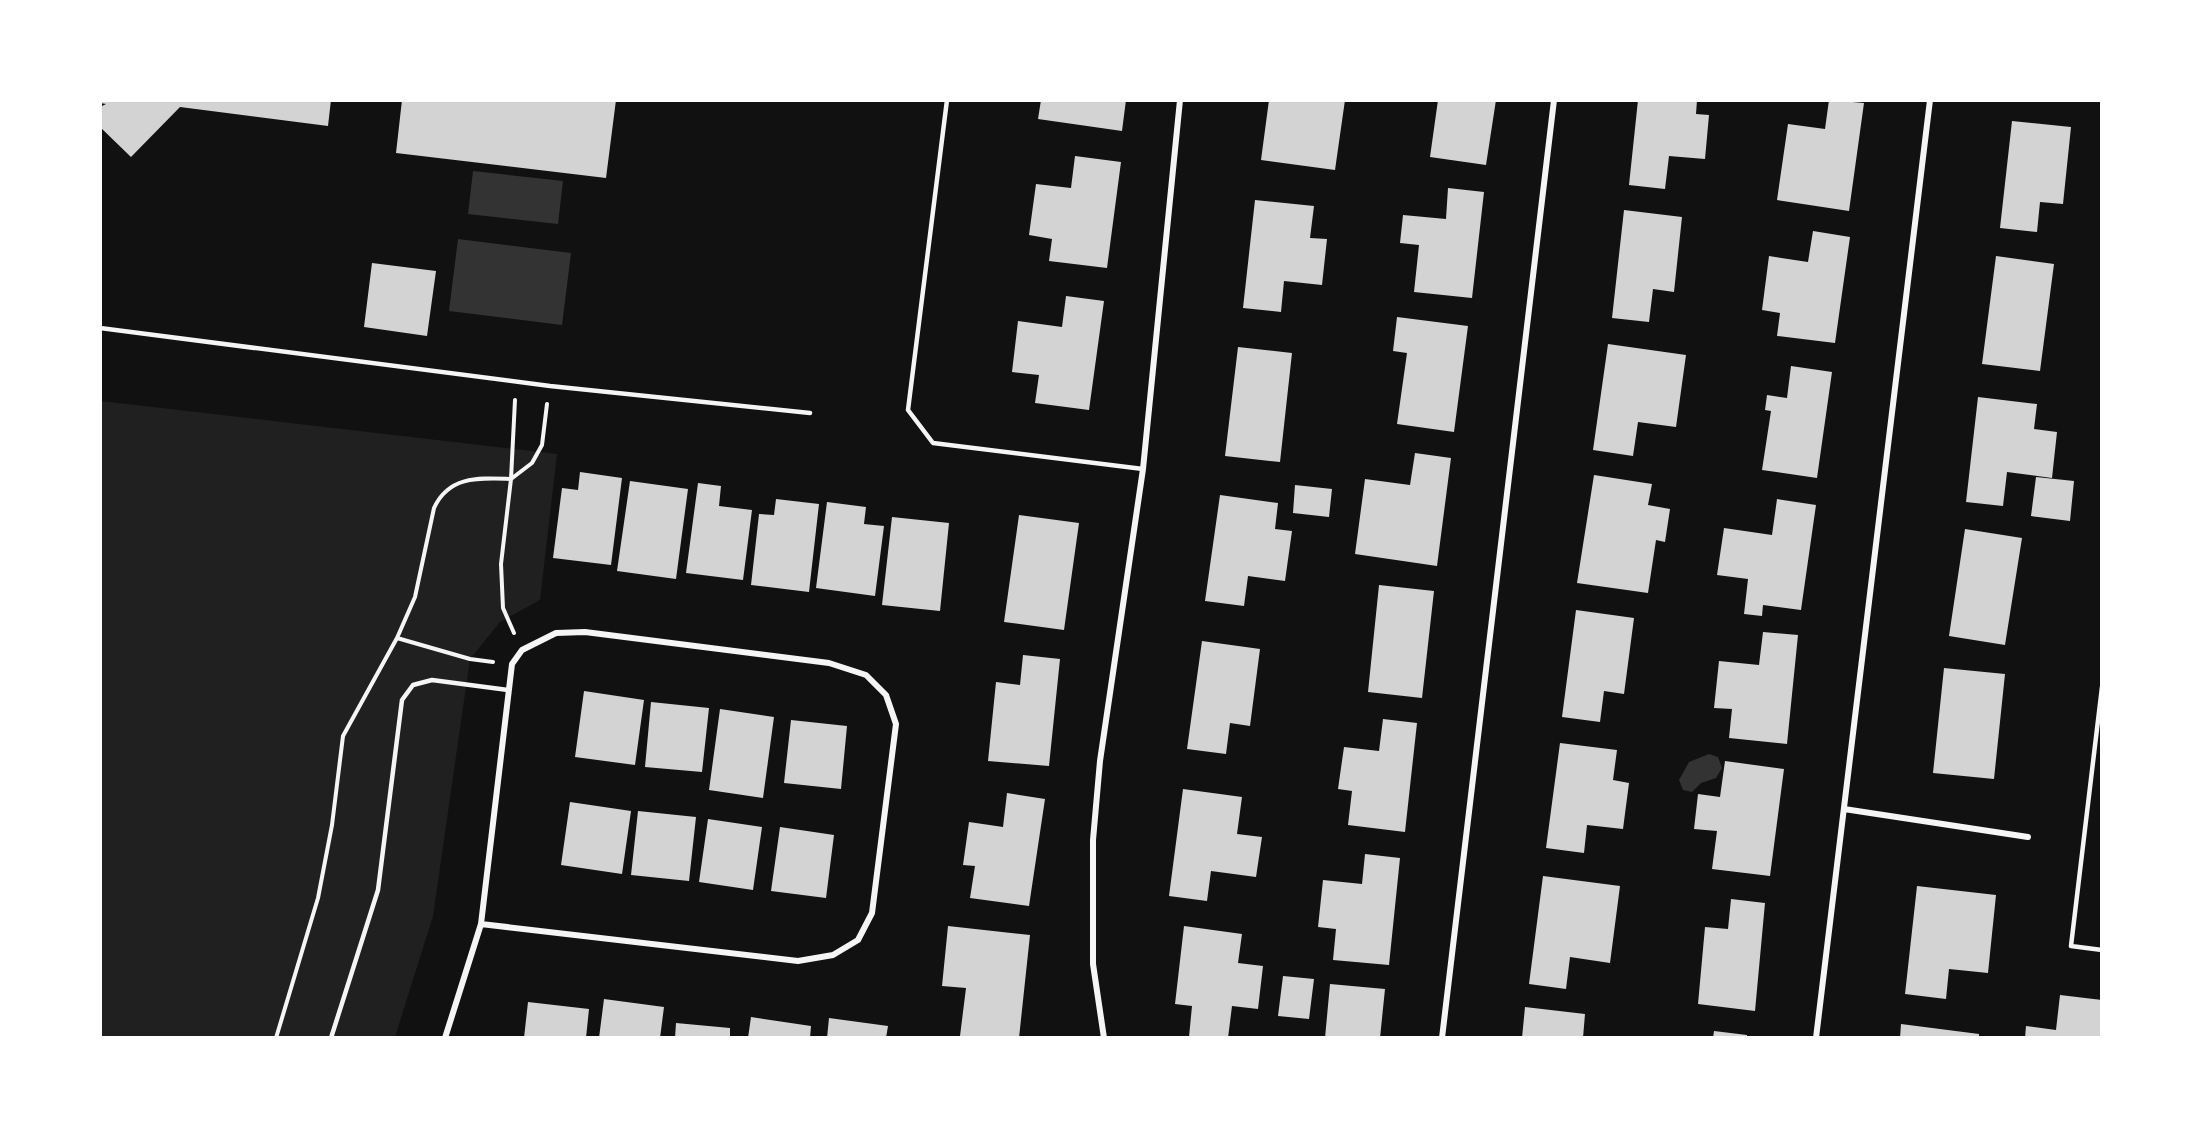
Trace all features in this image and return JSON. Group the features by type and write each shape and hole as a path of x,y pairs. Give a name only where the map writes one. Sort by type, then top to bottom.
{"street":[{"path":"1104,1038 1093,964 1093,840 1100,761 1143,469 1180,100"},
{"path":"1442,1038 1554,100"},
{"path":"1816,1038 1930,100"},
{"path":"446,1038 481,924 508,690 512,664 522,650 556,633 585,632 829,663 866,675 886,695 896,724 872,913 858,940 833,956 798,961 481,924"},
{"path":"1844,809 2028,837"}],"lane":[{"path":"946,100 908,410 933,443 1143,469"},
{"path":"100,328 549,386 810,413"},
{"path":"331,1038 378,891 402,700 413,685 432,680 508,690"},
{"path":"2102,687 2071,946 2102,950"}],"path":[{"path":"516,382 511,479 501,564 504,608 522,650"},
{"path":"276,1038 318,898 332,825 343,736 397,638 415,597 438,498 459,481 488,478 511,479 532,464 542,445 549,386"},
{"path":"397,638 470,659 512,664"}],"shaded area":[{"path":"473,171 563,181 558,224 468,214"},
{"path":"458,239 571,253 562,325 449,311"},
{"path":"101,401 557,454 540,600 500,622 470,659 433,916 395,1037 101,1038"},
{"path":"1709,754 1718,757 1722,768 1716,778 1701,783 1692,792 1683,790 1679,780 1689,762"}],"building":[{"path":"100,100 331,100 328,126 180,107 131,157 100,127 100,107 106,104 100,103"},
{"path":"402,100 616,100 606,178 396,153"},
{"path":"1041,100 1126,100 1122,131 1038,119"},
{"path":"1269,100 1345,100 1335,170 1261,160"},
{"path":"1438,100 1496,100 1486,165 1430,157"},
{"path":"1638,100 1697,100 1696,114 1709,115 1705,159 1669,156 1665,189 1629,185"},
{"path":"1829,100 1864,103 1849,211 1777,200 1788,124 1825,129"},
{"path":"2012,121 2071,127 2063,204 2040,202 2037,232 2000,228"},
{"path":"1075,156 1121,162 1107,268 1049,261 1052,239 1029,235 1036,184 1071,188"},
{"path":"1448,188 1484,192 1472,298 1414,292 1419,245 1400,243 1403,215 1446,219"},
{"path":"1255,200 1314,206 1310,238 1327,239 1322,285 1284,281 1281,312 1243,308"},
{"path":"1624,210 1682,217 1674,292 1653,289 1649,322 1612,318"},
{"path":"1813,231 1850,237 1835,343 1777,336 1780,313 1762,310 1769,256 1808,262"},
{"path":"1996,256 2054,264 2040,371 1982,364"},
{"path":"372,263 436,271 427,336 364,327"},
{"path":"1066,296 1104,301 1089,410 1035,403 1039,375 1012,372 1018,321 1062,327"},
{"path":"1397,317 1468,326 1454,432 1397,424 1407,353 1393,351"},
{"path":"1608,344 1686,355 1676,427 1638,422 1633,456 1593,450"},
{"path":"1238,347 1292,353 1280,462 1225,456"},
{"path":"1791,366 1832,372 1817,478 1762,470 1771,411 1765,410 1767,395 1787,398"},
{"path":"1978,397 2037,404 2034,429 2057,432 2052,478 2007,472 2003,506 1966,502"},
{"path":"1415,453 1451,458 1437,566 1355,554 1365,479 1410,485"},
{"path":"580,472 622,478 611,565 553,558 562,488 578,490"},
{"path":"1594,475 1652,484 1648,505 1670,509 1665,542 1656,540 1648,593 1577,583"},
{"path":"2036,477 2074,481 2070,521 2031,516"},
{"path":"630,481 688,489 676,579 617,571"},
{"path":"698,483 721,486 719,506 752,510 743,580 686,573"},
{"path":"1295,485 1332,489 1329,517 1293,513"},
{"path":"1220,495 1278,503 1275,529 1292,531 1285,581 1248,576 1244,606 1205,601"},
{"path":"776,499 819,504 809,592 751,585 759,514 774,515"},
{"path":"1777,499 1816,505 1801,610 1763,605 1762,616 1744,614 1748,579 1717,575 1724,528 1772,535"},
{"path":"827,502 866,507 864,524 884,526 875,596 816,588"},
{"path":"1019,515 1079,523 1064,630 1004,622"},
{"path":"892,517 949,523 940,611 882,605"},
{"path":"1965,529 2022,538 2005,645 1949,636"},
{"path":"1379,585 1434,591 1422,698 1368,692"},
{"path":"1576,610 1634,618 1624,694 1604,691 1600,722 1562,717"},
{"path":"1763,632 1798,635 1787,744 1729,738 1732,709 1714,708 1719,661 1759,665"},
{"path":"1202,641 1260,649 1250,726 1230,723 1226,754 1187,749"},
{"path":"1023,655 1060,659 1049,766 988,761 996,682 1020,685"},
{"path":"1944,668 2005,674 1994,779 1933,773"},
{"path":"584,691 644,700 635,765 575,757"},
{"path":"651,702 709,708 702,772 645,767"},
{"path":"720,709 774,717 763,798 709,790"},
{"path":"1383,719 1417,723 1405,832 1348,825 1352,791 1338,789 1344,747 1379,751"},
{"path":"791,720 847,726 841,789 784,783"},
{"path":"1560,743 1617,750 1613,780 1629,783 1623,829 1587,825 1584,853 1546,848"},
{"path":"1725,761 1784,769 1770,876 1712,869 1717,831 1694,829 1698,794 1720,797"},
{"path":"1183,789 1242,797 1237,834 1262,837 1256,877 1211,871 1207,901 1169,896"},
{"path":"1007,793 1045,799 1029,906 970,898 975,866 963,865 969,822 1003,827"},
{"path":"570,802 631,811 622,874 561,865"},
{"path":"638,811 696,817 689,881 631,875"},
{"path":"708,819 762,827 753,890 699,882"},
{"path":"780,827 834,835 826,898 771,891"},
{"path":"1365,854 1400,858 1389,965 1333,960 1336,929 1318,927 1323,880 1362,884"},
{"path":"1543,876 1620,886 1610,963 1570,957 1566,989 1529,984"},
{"path":"1917,886 1996,895 1988,973 1949,969 1946,999 1905,994"},
{"path":"1731,899 1765,903 1755,1011 1698,1004 1705,927 1728,929"},
{"path":"948,926 1030,935 1019,1038 960,1036 966,988 942,986"},
{"path":"1184,926 1242,934 1238,963 1263,966 1258,1009 1232,1006 1228,1038 1189,1037 1192,1006 1175,1004"},
{"path":"1283,976 1314,979 1309,1019 1278,1016"},
{"path":"1330,984 1385,989 1380,1038 1325,1038"},
{"path":"2060,995 2102,1000 2102,1038 2025,1038 2026,1026 2056,1030"},
{"path":"604,999 664,1007 660,1038 599,1038"},
{"path":"528,1002 589,1009 586,1038 524,1038"},
{"path":"1525,1007 1585,1014 1583,1038 1522,1038"},
{"path":"751,1017 811,1026 810,1038 748,1038"},
{"path":"829,1018 888,1026 886,1038 827,1038"},
{"path":"676,1023 730,1028 730,1038 675,1038"},
{"path":"1901,1024 1979,1034 1979,1038 1900,1038"},
{"path":"1714,1031 1747,1035 1747,1038 1713,1038"}]}
